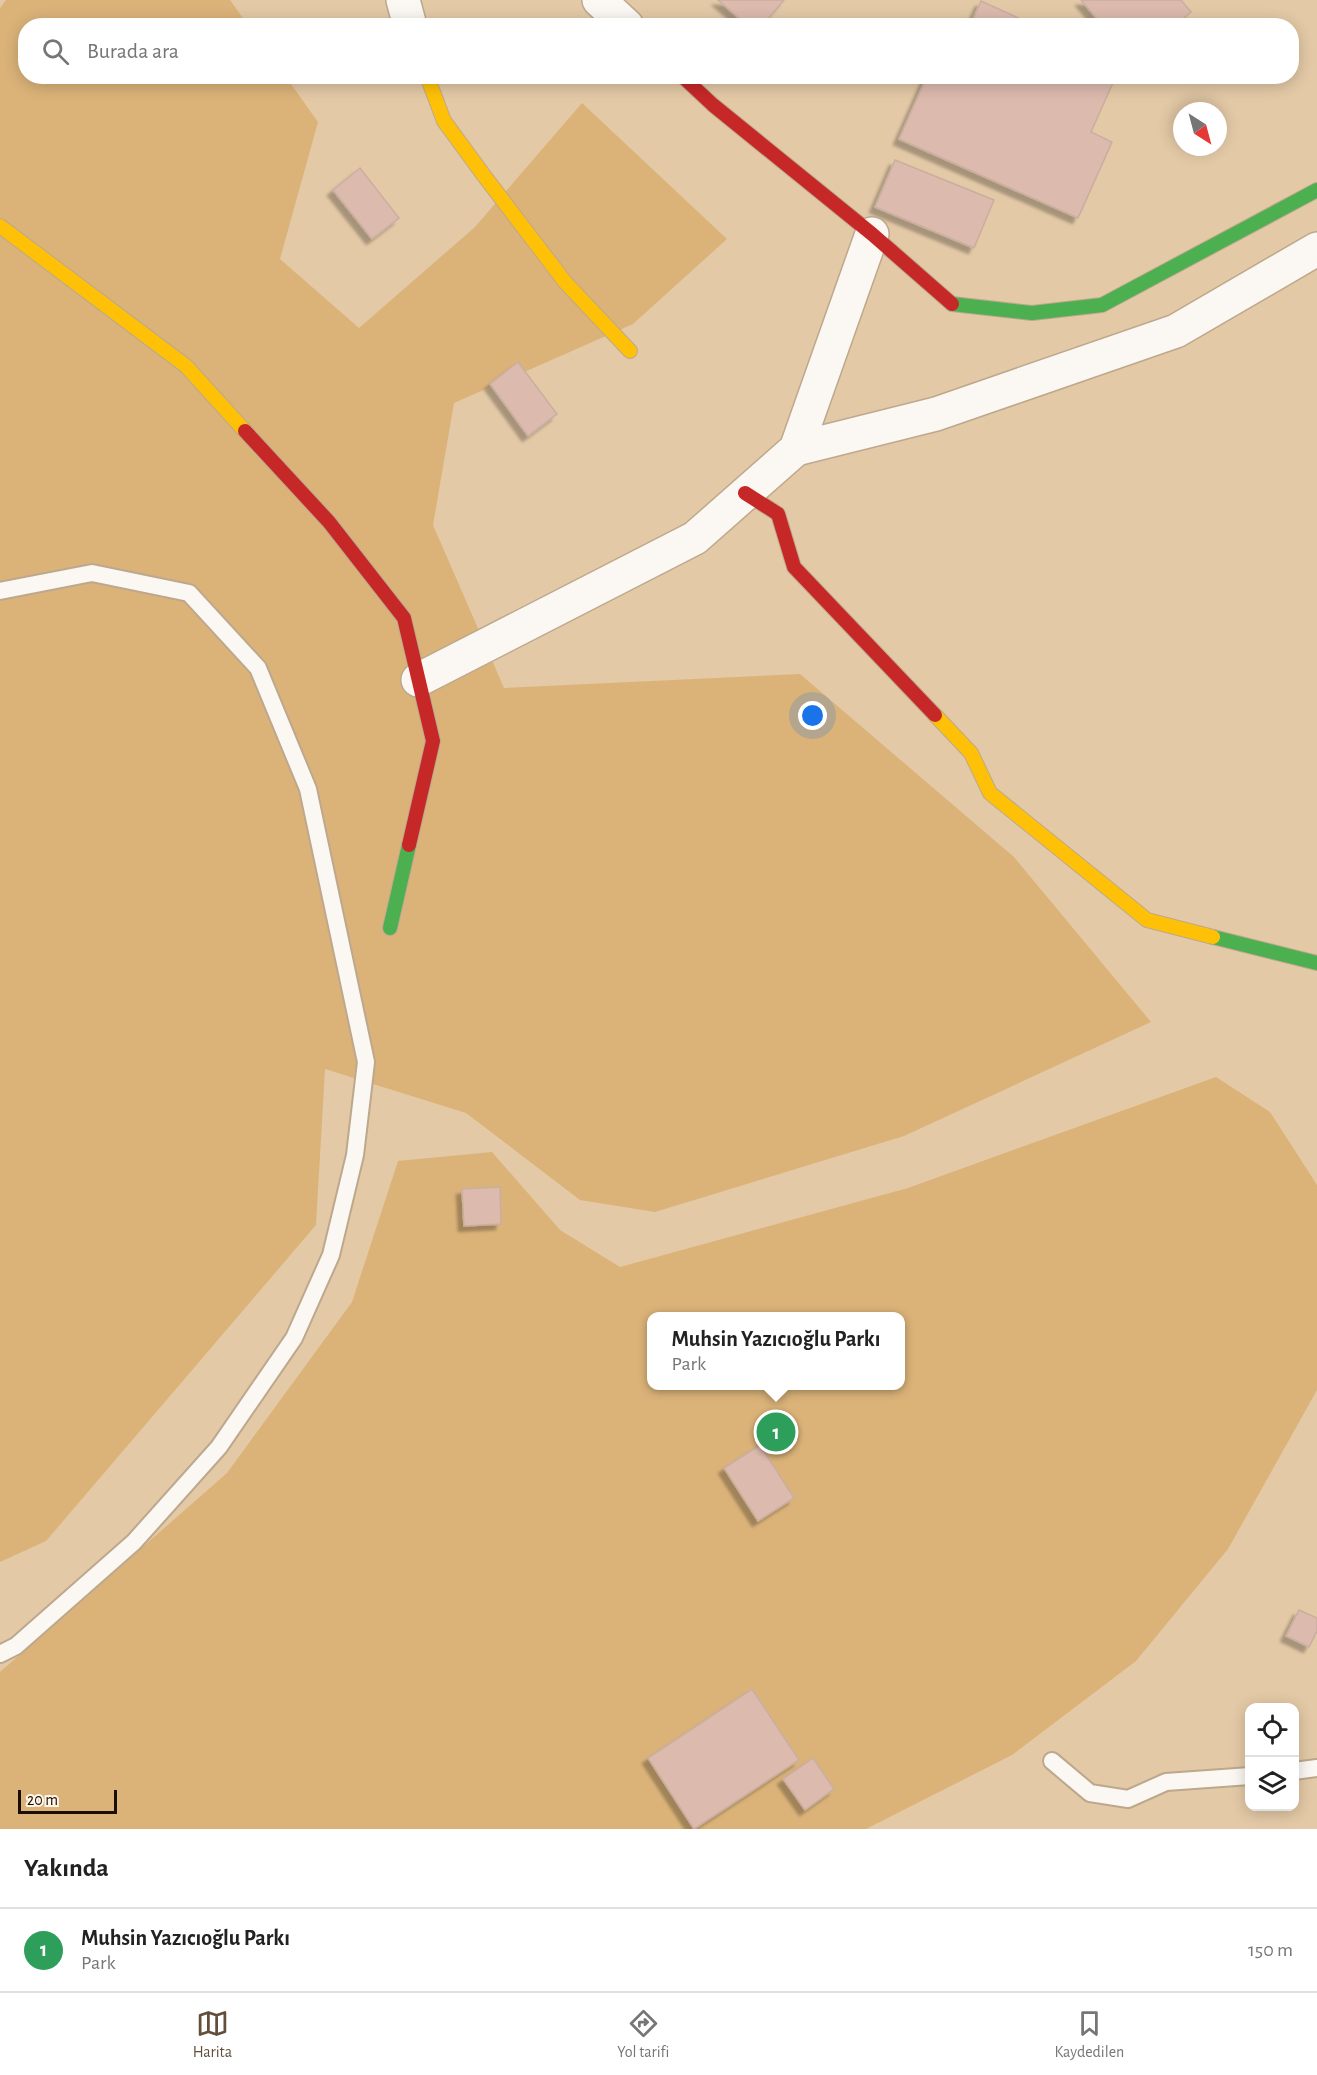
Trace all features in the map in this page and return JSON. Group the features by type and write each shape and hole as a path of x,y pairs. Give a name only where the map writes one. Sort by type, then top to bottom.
{"street":[{"path":"403,0 408,18"},
{"path":"599,0 618,18"},
{"path":"430,84 444,121 485,177 565,282 630,351"},
{"path":"691,84 713,105 872,234 950,304 1032,312 1102,305 1317,190"},
{"path":"0,226 186,366 330,522 404,618 433,741 390,928"},
{"path":"796,449 872,234"},
{"path":"418,680 695,537 796,449 936,414 1176,331 1317,249"},
{"path":"745,493 778,514 794,567 971,753 990,793 1147,920 1317,963"}],"lane":[{"path":"0,591 92,573 189,593 258,668 308,789 366,1062 355,1155 331,1255 294,1338 219,1447 134,1542 16,1646 0,1654"},
{"path":"1052,1761 1090,1793 1128,1799 1166,1782 1245,1776"},
{"path":"1299,1770 1317,1768"}],"shaded area":[{"path":"6,0 230,0 243,18 18,18 18,84 291,84 318,122 280,259 359,328 475,227 582,103 727,239 633,324 454,403 433,525 504,688 800,674 1014,857 1151,1022 904,1136 655,1212 580,1200 466,1113 325,1069 316,1225 46,1541 0,1562 0,8"},
{"path":"1216,1077 1270,1112 1317,1185 1317,1390 1228,1549 1136,1661 1012,1755 866,1829 0,1829 0,1672 227,1473 352,1302 398,1161 492,1152 560,1230 620,1267 908,1188"}],"building":[{"path":"718,0 784,0 769,18 739,18"},
{"path":"1081,0 1181,0 1191,12 1184,18 1096,18"},
{"path":"981,1 1018,18 974,18"},
{"path":"923,84 1112,84 1091,132 1112,142 1078,218 899,139"},
{"path":"895,160 994,200 974,248 875,207"},
{"path":"360,168 399,218 372,239 333,190"},
{"path":"518,362 557,414 528,436 490,384"},
{"path":"500,1187 501,1224 464,1226 462,1189"},
{"path":"760,1445 794,1498 758,1521 724,1468"},
{"path":"1299,1610 1317,1618 1317,1631 1309,1647 1286,1636"},
{"path":"752,1689 799,1760 694,1829 648,1758"},
{"path":"813,1758 834,1789 805,1810 783,1779"}],"traffic: fast":[{"path":"952,304 1032,313 1102,305 1317,190"},
{"path":"390,928 409,845"},
{"path":"1213,937 1317,963"}],"traffic: slow":[{"path":"430,84 444,121 485,177 565,282 630,351"},
{"path":"0,226 186,366 245,431"},
{"path":"935,715 971,753 990,793 1147,920 1213,937"}],"traffic: jam":[{"path":"691,84 713,105 872,234 952,304"},
{"path":"245,431 329,522 404,618 433,741 409,845"},
{"path":"745,493 778,514 794,567 935,715"}],"place":[{"name":"Muhsin Yazıcıoğlu Parkı","path":"776,1432"}]}
